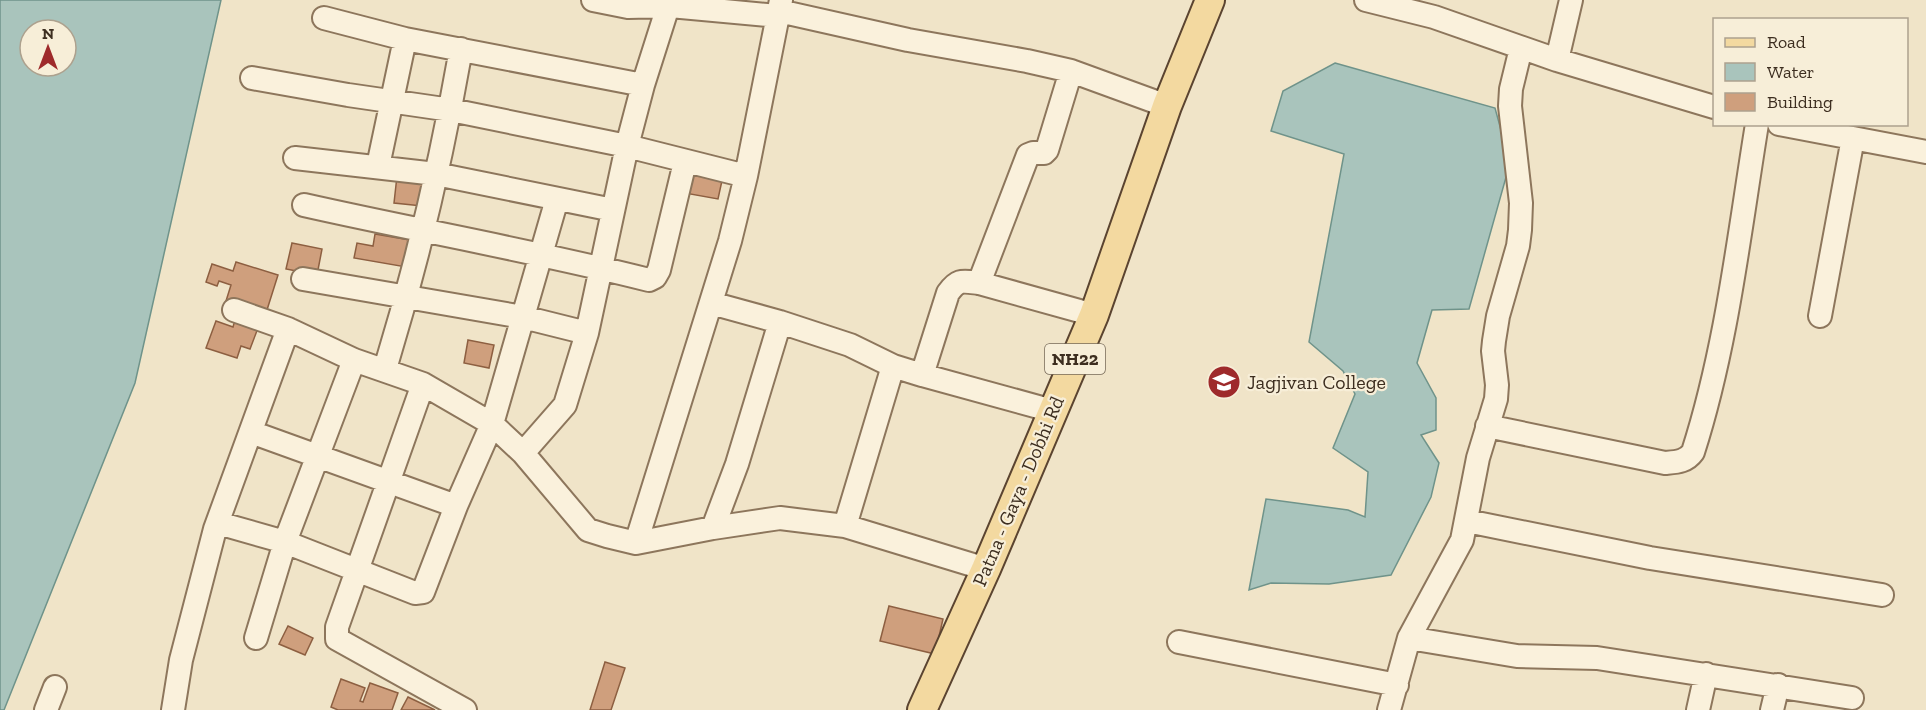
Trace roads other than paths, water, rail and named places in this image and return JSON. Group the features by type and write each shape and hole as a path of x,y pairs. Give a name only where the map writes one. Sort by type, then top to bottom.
{"main road":[{"name":"Patna - Gaya - Dobhi Rd","path":"922,710 986,569 1094,315 1167,106 1210,0"}],"street":[{"path":"593,0 628,7 670,3 779,9 908,40 1071,71 1167,106"},
{"path":"1366,0 1434,17 1557,60 1713,107"},
{"path":"1557,60 1571,0"},
{"path":"523,453 565,405 587,333 627,146 643,84 670,3"},
{"path":"636,543 730,241 746,176 779,9"},
{"path":"324,18 405,39 643,84"},
{"path":"378,166 405,39"},
{"path":"1390,710 1409,638 1458,549 1467,521 1479,458 1497,391 1493,351 1498,316 1518,246 1520,230 1521,203 1510,106 1511,89 1521,48"},
{"path":"386,369 424,232 461,49"},
{"path":"979,283 1028,155 1044,153 1047,150 1071,71"},
{"path":"252,78 450,110 627,146 746,176"},
{"path":"1487,426 1665,463 1679,462 1689,457 1693,452 1707,410 1720,349 1757,126"},
{"path":"1790,126 1926,152"},
{"path":"1820,316 1853,138"},
{"path":"295,158 436,174 613,210"},
{"path":"304,205 424,232 540,254 649,280 655,278 659,270 685,162"},
{"path":"218,523 285,542 415,593 423,591 456,506 492,424 557,200"},
{"path":"303,279 523,317 587,333"},
{"path":"922,375 948,293 954,284 961,280 1094,315"},
{"path":"711,303 850,345 893,366 1053,411"},
{"path":"234,310 288,329 354,360 386,369 423,384 492,424 523,453 588,530 636,543 780,518 844,526 986,569"},
{"path":"714,528 737,464 780,322"},
{"path":"173,710 181,660 214,529 288,329"},
{"path":"256,638 285,542 354,360"},
{"path":"844,526 893,366"},
{"path":"423,384 337,627 337,639 465,710"},
{"path":"251,432 456,506"},
{"path":"1467,521 1650,558 1882,595"},
{"path":"1409,638 1517,656 1597,658 1852,698"},
{"path":"1179,642 1397,685"},
{"path":"1698,710 1706,674"},
{"path":"1772,710 1778,685"},
{"path":"46,710 55,687"}],"water":[{"path":"0,0 221,0 135,383 4,710 0,710"},
{"path":"1335,63 1495,108 1510,163 1469,309 1432,310 1417,363 1436,398 1436,430 1421,435 1439,463 1431,497 1391,575 1329,584 1271,583 1249,590 1266,499 1348,510 1365,517 1368,472 1333,448 1355,394 1343,371 1309,342 1344,154 1271,131 1283,91"}],"place":[{"name":"Jagjivan College","path":"1224,382"}]}
